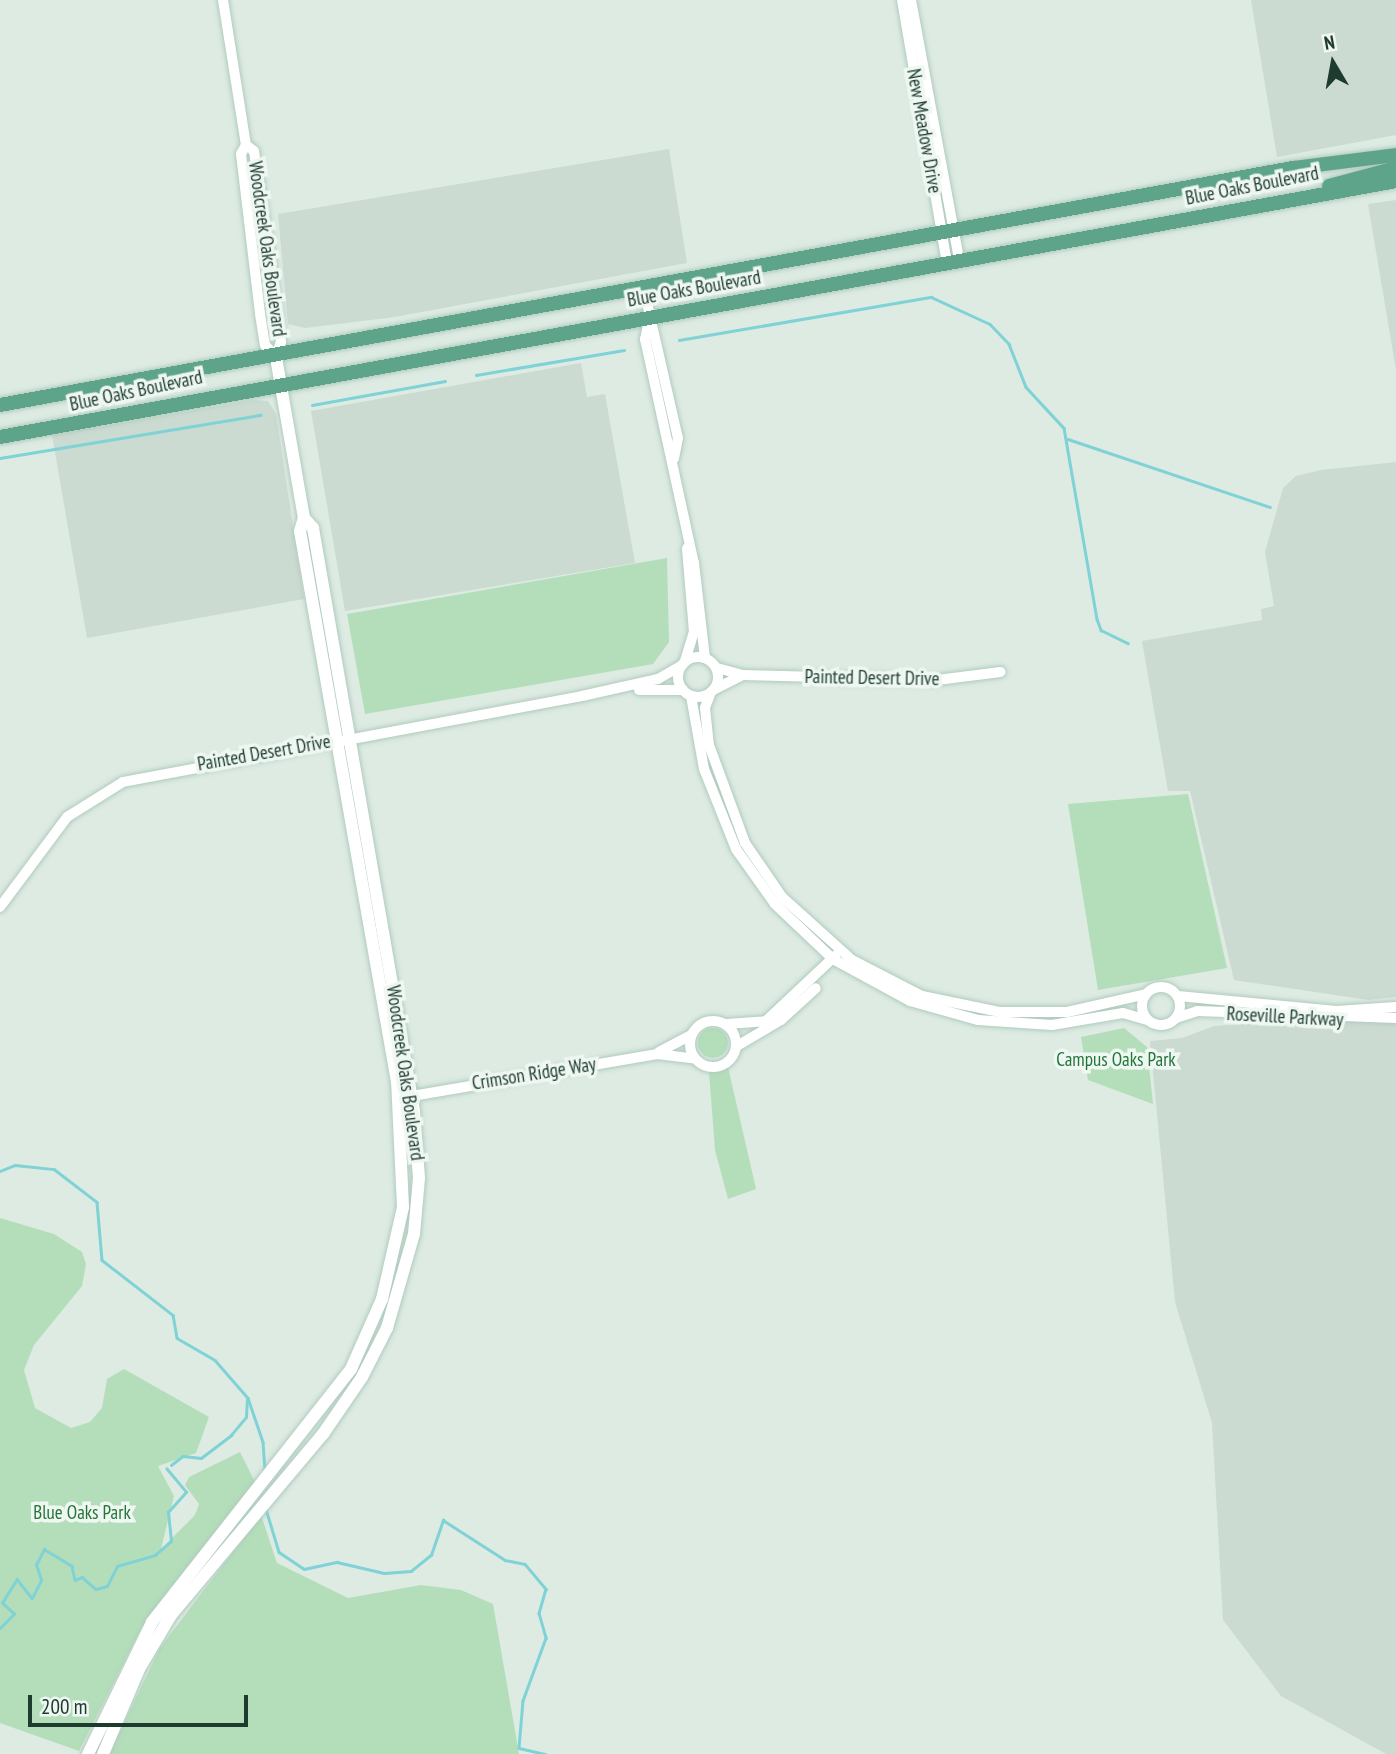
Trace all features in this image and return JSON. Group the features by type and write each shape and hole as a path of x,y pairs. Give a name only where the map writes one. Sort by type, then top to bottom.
{"main road":[{"name":"Blue Oaks Boulevard","path":"0,405 1396,155"},
{"path":"1315,193 1348,177 1396,168"},
{"name":"Blue Oaks Boulevard","path":"0,437 1315,193 1396,181"},
{"name":"Woodcreek Oaks Boulevard","path":"88,1754 152,1622 345,1378 382,1299 403,1206 405,1097 336,739 300,531 304,518 276,357"},
{"name":"Woodcreek Oaks Boulevard","path":"103,1754 151,1645 248,1519 350,1396 396,1302 418,1201 405,1097 350,737 313,528 304,518"}],"street":[{"name":"Woodcreek Oaks Boulevard","path":"223,0 246,145 254,151 270,257 281,342 276,357"},
{"name":"New Meadow Drive","path":"902,0 953,261"},
{"name":"New Meadow Drive","path":"911,0 948,234"},
{"path":"644,290 650,316 659,336 678,439 674,459"},
{"path":"650,316 645,339 665,441 674,459 705,658 717,668 713,691 705,708 709,745 736,825 782,897 836,955 922,996 1000,1012 1067,1012 1146,994 1163,987 1178,996 1176,1018 1164,1025 1123,1013 1052,1025 978,1020 909,1001 836,955 775,904 736,849 704,769 680,665 694,632 689,609 687,545"},
{"name":"Painted Desert Drive","path":"0,907 57,828 107,788 142,775 582,696 705,658"},
{"name":"Painted Desert Drive","path":"717,668 743,675 937,681 1000,672"},
{"name":"Painted Desert Drive","path":"582,696 713,691 743,675"},
{"path":"836,955 794,1011 737,1046 723,1065 695,1059 691,1035 709,1020 727,1024 766,1021 836,955"},
{"path":"1146,994 1147,1020"},
{"name":"Roseville Parkway","path":"1178,996 1336,1011 1396,1007"},
{"name":"Roseville Parkway","path":"1176,1018 1197,1011 1396,1018"},
{"path":"727,1024 737,1046"},
{"name":"Crimson Ridge Way","path":"657,1054 691,1035"},
{"name":"Crimson Ridge Way","path":"405,1097 657,1054 695,1059"}],"shaded area":[{"path":"1251,0 1396,0 1396,135 1277,157"},
{"path":"669,149 687,263 395,317 305,328 288,324 278,214"},
{"path":"1396,200 1396,370 1368,204"},
{"path":"581,363 587,397 605,394 635,563 345,611 311,411"},
{"path":"254,400 268,401 276,414 304,599 87,638 52,435"},
{"path":"1396,462 1396,997 1368,1000 1234,980 1190,791 1168,791 1142,641 1262,620 1261,609 1274,606 1265,552 1283,488 1296,476 1321,470"},
{"path":"1396,1014 1396,1754 1386,1754 1281,1696 1223,1620 1212,1423 1175,1302 1150,1041 1182,1038 1214,1026"}],"green space":[{"path":"667,558 669,642 653,664 365,714 347,614"},
{"path":"1188,794 1227,968 1098,990 1068,804"},
{"path":"713,1028 719,1029 727,1037 727,1049 719,1057 713,1058 707,1057 699,1049 698,1043 699,1037 707,1029"},
{"name":"Campus Oaks Park","path":"1124,1028 1147,1047 1153,1104 1088,1080 1081,1037"},
{"path":"728,1067 756,1189 728,1199 715,1150 709,1072"},
{"name":"Blue Oaks Park","path":"0,1218 54,1234 82,1252 86,1264 82,1286 34,1345 24,1370 35,1408 71,1428 90,1422 102,1408 107,1379 124,1369 209,1417 196,1453 158,1466 174,1496 161,1549 195,1515 199,1504 185,1485 189,1477 240,1452 255,1482 142,1627 79,1751 0,1723"},
{"path":"261,1515 277,1563 348,1598 421,1585 461,1590 493,1604 519,1754 109,1754 160,1648"}],"waterway":[{"path":"679,340 931,297 990,324 1009,344 1026,387 1064,428 1097,619 1101,630 1128,643"},
{"path":"476,375 624,350"},
{"path":"312,405 445,381"},
{"path":"0,458 260,415"},
{"path":"1068,439 1270,507"},
{"path":"0,1171 15,1165 54,1169 97,1202 102,1260 173,1315 177,1338 215,1360 248,1398 263,1442 265,1471"},
{"path":"171,1465 183,1456 201,1458 231,1435 246,1417 247,1400"},
{"path":"0,1628 14,1614 2,1603 17,1579 32,1598 41,1580 36,1565 44,1549 72,1566 75,1580 82,1577 96,1589 107,1586 117,1566 155,1555 171,1541 168,1512 186,1492 167,1469"},
{"path":"266,1509 279,1552 304,1569 337,1562 384,1573 411,1571 431,1555 443,1520 505,1560 525,1564 546,1589 539,1613 546,1638 523,1701 519,1748 545,1754"}]}
